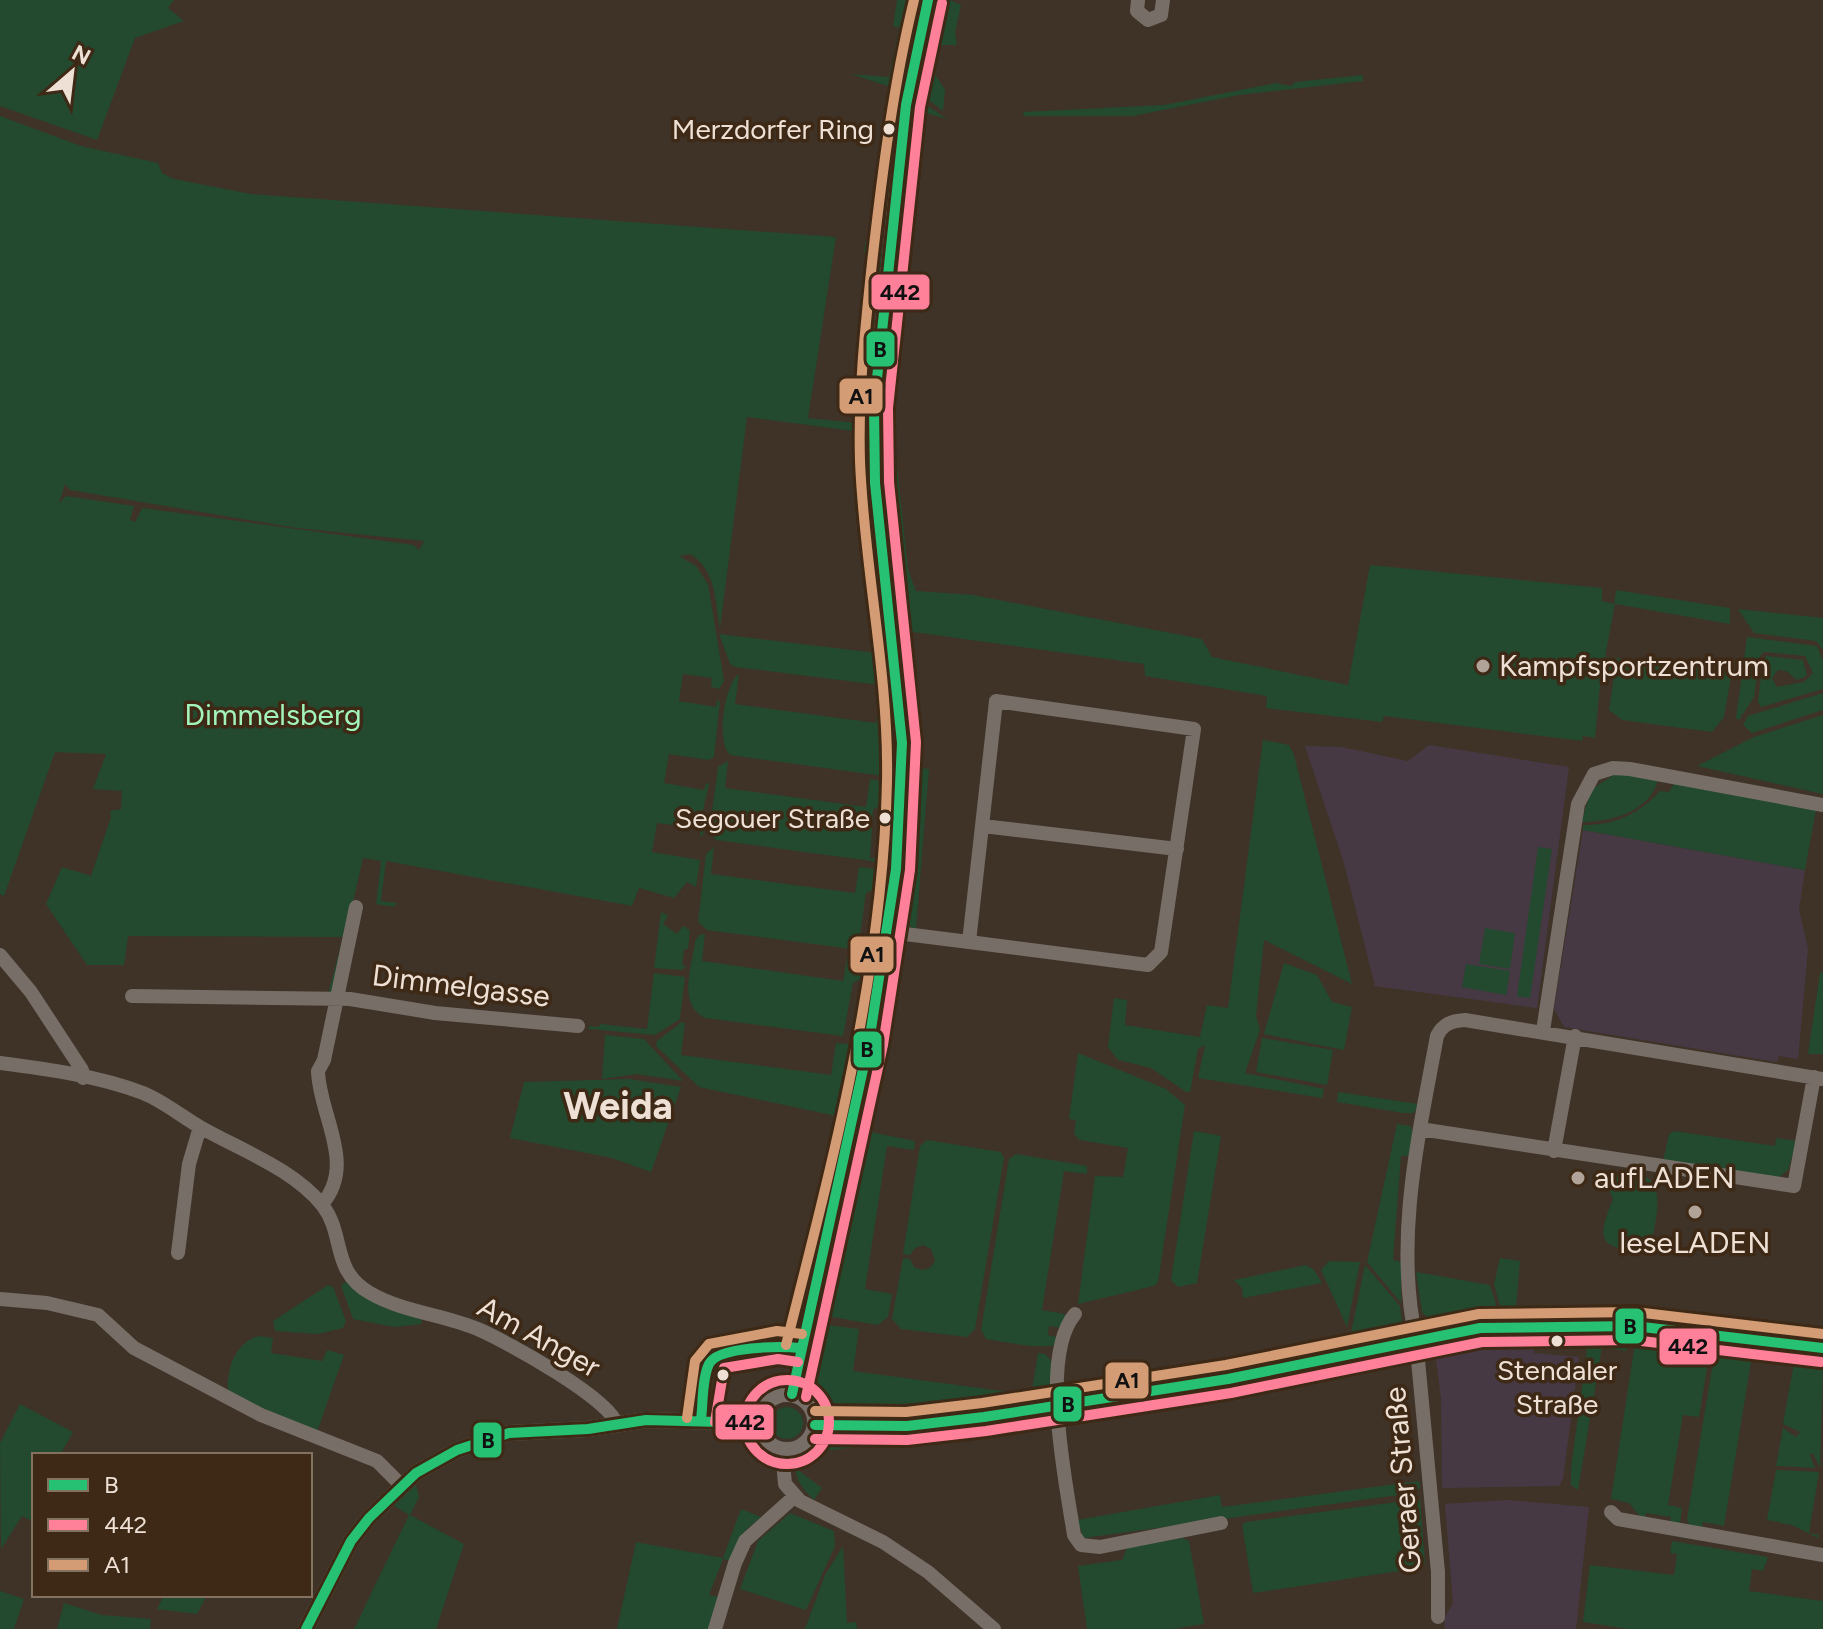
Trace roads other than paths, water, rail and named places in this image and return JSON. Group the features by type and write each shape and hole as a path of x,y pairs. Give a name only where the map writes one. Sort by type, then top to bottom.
{"street":[{"path":"792,1394 855,1114 889,932 896,869 902,743 899,689 875,483 873,423 876,356 907,97 928,0"},
{"path":"1138,0 1137,11 1148,20 1161,15 1163,0"},
{"path":"889,932 1148,965 1161,952 1194,729 980,698"},
{"path":"969,942 996,701"},
{"path":"1543,1031 1578,804 1594,774 1613,768 1630,769 1823,805"},
{"path":"983,826 1177,849"},
{"name":"Dimmelgasse","path":"322,1204 333,1186 337,1158 318,1071 324,1060 356,907"},
{"path":"0,955 31,992 82,1070 83,1078"},
{"name":"Dimmelgasse","path":"132,996 338,998 435,1013 578,1026"},
{"path":"1416,1339 1409,1304 1408,1260 1421,1125 1441,1028 1455,1020 1465,1020 1818,1078 1794,1186 1554,1151 1421,1125"},
{"path":"1554,1151 1575,1036"},
{"path":"0,1063 83,1078 143,1094 272,1166 322,1204"},
{"path":"178,1253 189,1164 200,1127"},
{"name":"Am Anger","path":"322,1204 331,1219 342,1265 367,1291 395,1306 463,1324 500,1340 591,1396 615,1415 617,1425"},
{"path":"0,1299 47,1303 98,1315 134,1348 261,1415 377,1461 401,1485"},
{"path":"1075,1314 1062,1344 1056,1406 1074,1535 1081,1545 1100,1547 1221,1523"},
{"path":"815,1425 926,1425 1228,1379 1480,1328 1586,1324 1715,1334 1823,1348"},
{"name":"Geraer Straße","path":"1416,1339 1438,1572 1438,1617"},
{"path":"792,1394 809,1404 815,1425 801,1447 782,1450 762,1437 758,1423 765,1403 774,1396 792,1394"},
{"path":"306,1629 351,1541 401,1485 429,1464 492,1437 646,1420 758,1423"},
{"path":"782,1450 785,1484 795,1496 815,1512 883,1542 928,1572 994,1629"},
{"path":"715,1629 739,1552 755,1529 795,1496"},
{"path":"1611,1512 1618,1519 1823,1555"}],"place":[{"name":"Merzdorfer Ring","path":"889,129"},
{"name":"Kampfsportzentrum","path":"1483,666"},
{"name":"Segouer Straße","path":"885,818"},
{"name":"aufLADEN","path":"1578,1178"},
{"name":"leseLADEN","path":"1695,1212"},
{"name":"Stendaler Straße","path":"1557,1341"}],"district":[{"name":"Weida","path":"618,1106"}],"park label":[{"name":"Dimmelsberg","path":"273,715"}]}
